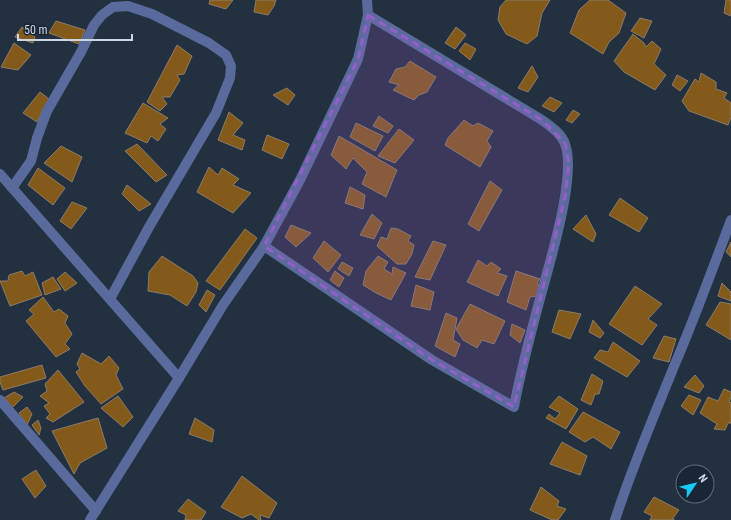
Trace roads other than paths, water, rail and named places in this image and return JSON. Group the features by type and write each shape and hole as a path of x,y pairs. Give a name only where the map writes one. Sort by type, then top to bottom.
{"street":[{"path":"90,520 223,305 264,246 300,180 358,59 368,15 368,0"},
{"path":"12,188 31,161 37,138 47,111 81,52 94,25 102,15 113,7 128,6 152,14 209,43 226,55 231,66 230,78 216,113 149,227 110,299"},
{"path":"264,246 432,360 514,407 519,378 554,249 565,197 569,162 565,143 555,130 542,120 368,15"},
{"path":"0,174 179,378"},
{"path":"615,520 624,491 676,363 731,220"},
{"path":"0,400 96,511"}]}
